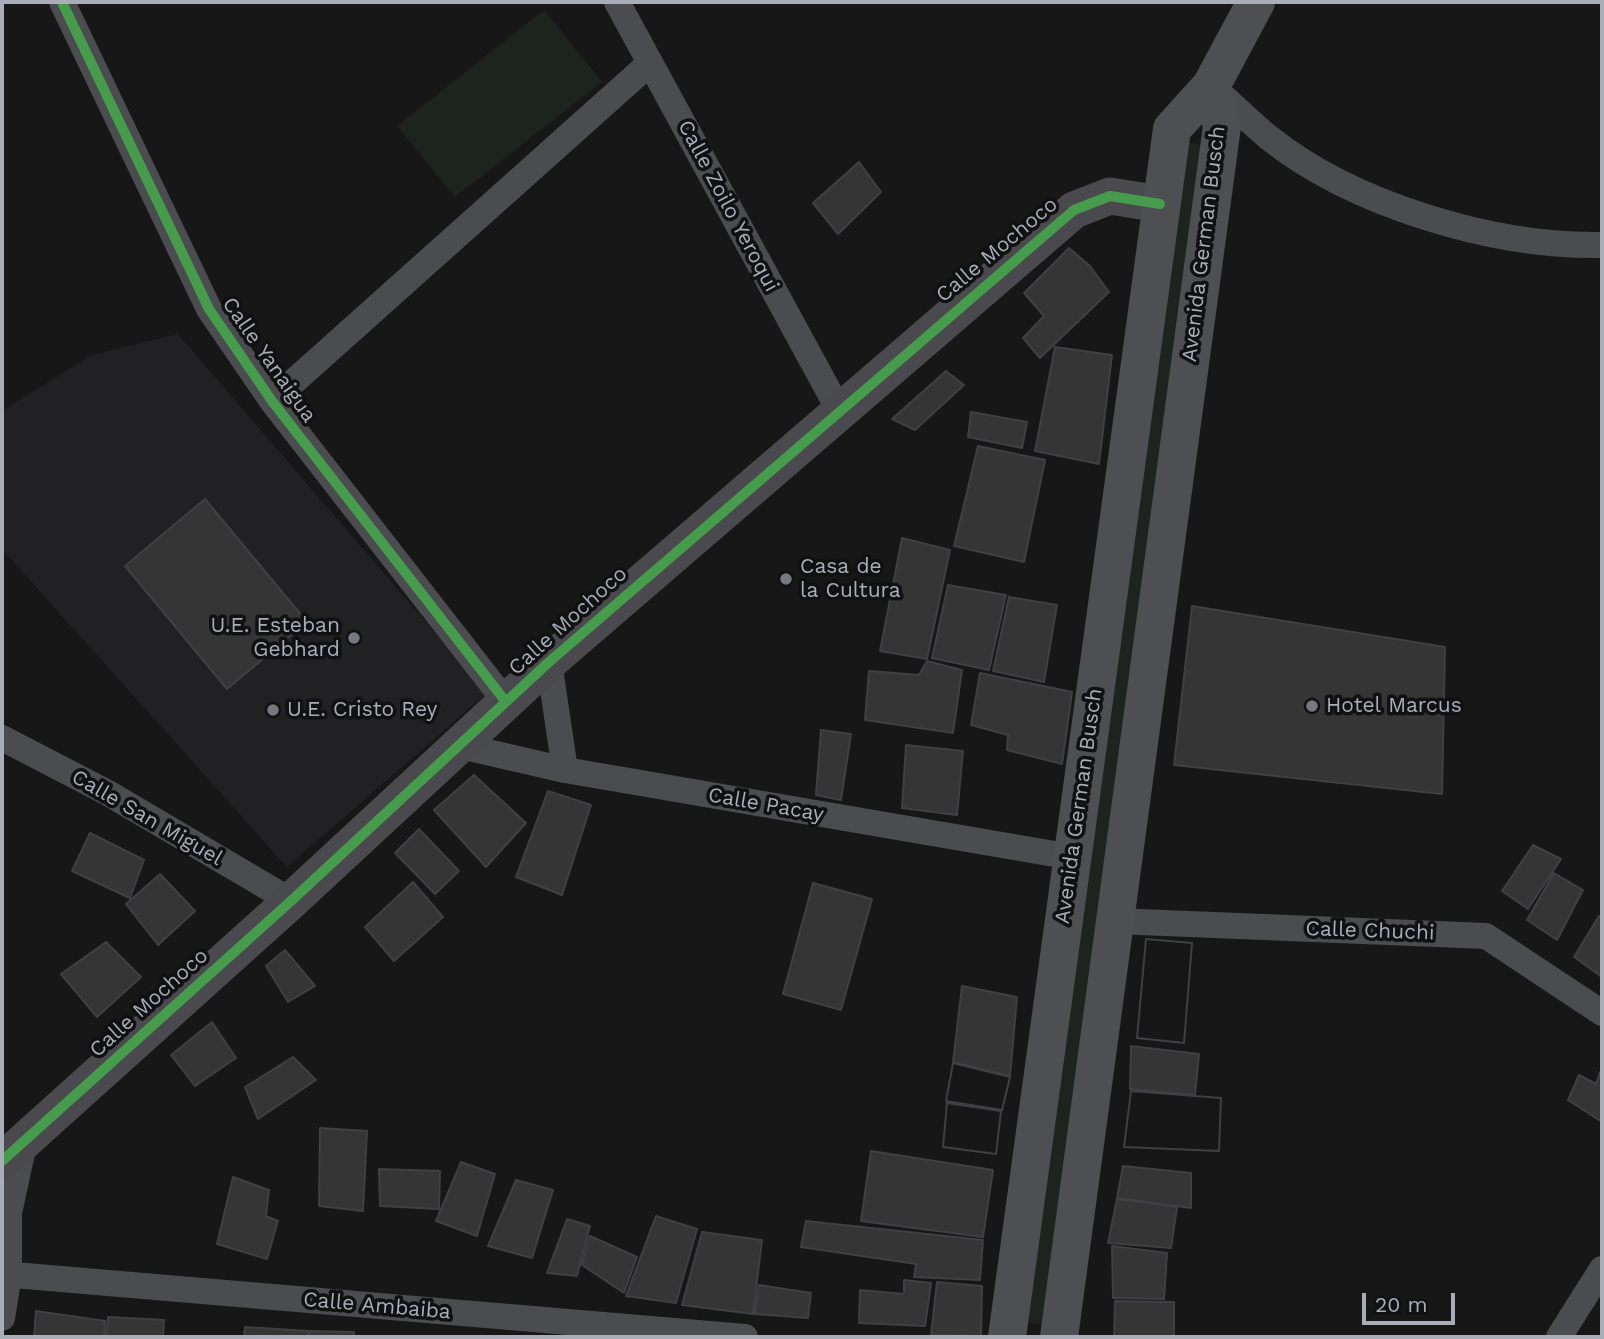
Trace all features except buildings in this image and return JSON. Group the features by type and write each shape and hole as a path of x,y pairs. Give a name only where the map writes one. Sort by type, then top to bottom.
{"main road":[{"path":"1211,86 1251,4"},
{"name":"Avenida German Busch","path":"1007,1337 1172,129 1211,86"},
{"name":"Avenida German Busch","path":"1059,1337 1222,126 1211,86"}],"street":[{"name":"Calle Yanaigua","path":"62,2 209,309 272,401 506,702"},
{"name":"Calle Zoilo Yeroqui","path":"617,2 839,410"},
{"path":"272,401 650,62"},
{"path":"1211,86 1269,138 1315,168 1418,217 1559,246 1602,245"},
{"name":"Calle Mochoco","path":"13,1150 291,901 549,662 1074,210 1110,196 1160,204"},
{"path":"549,662 565,770"},
{"name":"Calle San Miguel","path":"2,738 108,793 291,901"},
{"name":"Calle Pacay","path":"461,746 565,770 1072,857"},
{"name":"Calle Chuchi","path":"1115,921 1486,936 1602,1013"},
{"path":"2,1318 13,1150"},
{"path":"1559,1337 1602,1269"},
{"name":"Calle Ambaiba","path":"5,1275 470,1326 745,1337"}],"shaded area":[{"path":"544,10 602,82 455,197 397,126"},
{"path":"1185,142 1207,145 1046,1325 1024,1322"},
{"path":"178,334 487,693 287,867 2,549 3,410 92,355"}],"cycle path":[{"path":"62,2 209,309 272,401 506,702"},
{"path":"2,1161 291,901 549,662 1074,210 1110,196 1160,204"}],"place":[{"name":"Casa de la Cultura","path":"786,579"},
{"name":"U.E. Esteban Gebhard","path":"354,638"},
{"name":"Hotel Marcus","path":"1312,706"},
{"name":"U.E. Cristo Rey","path":"273,710"}]}
